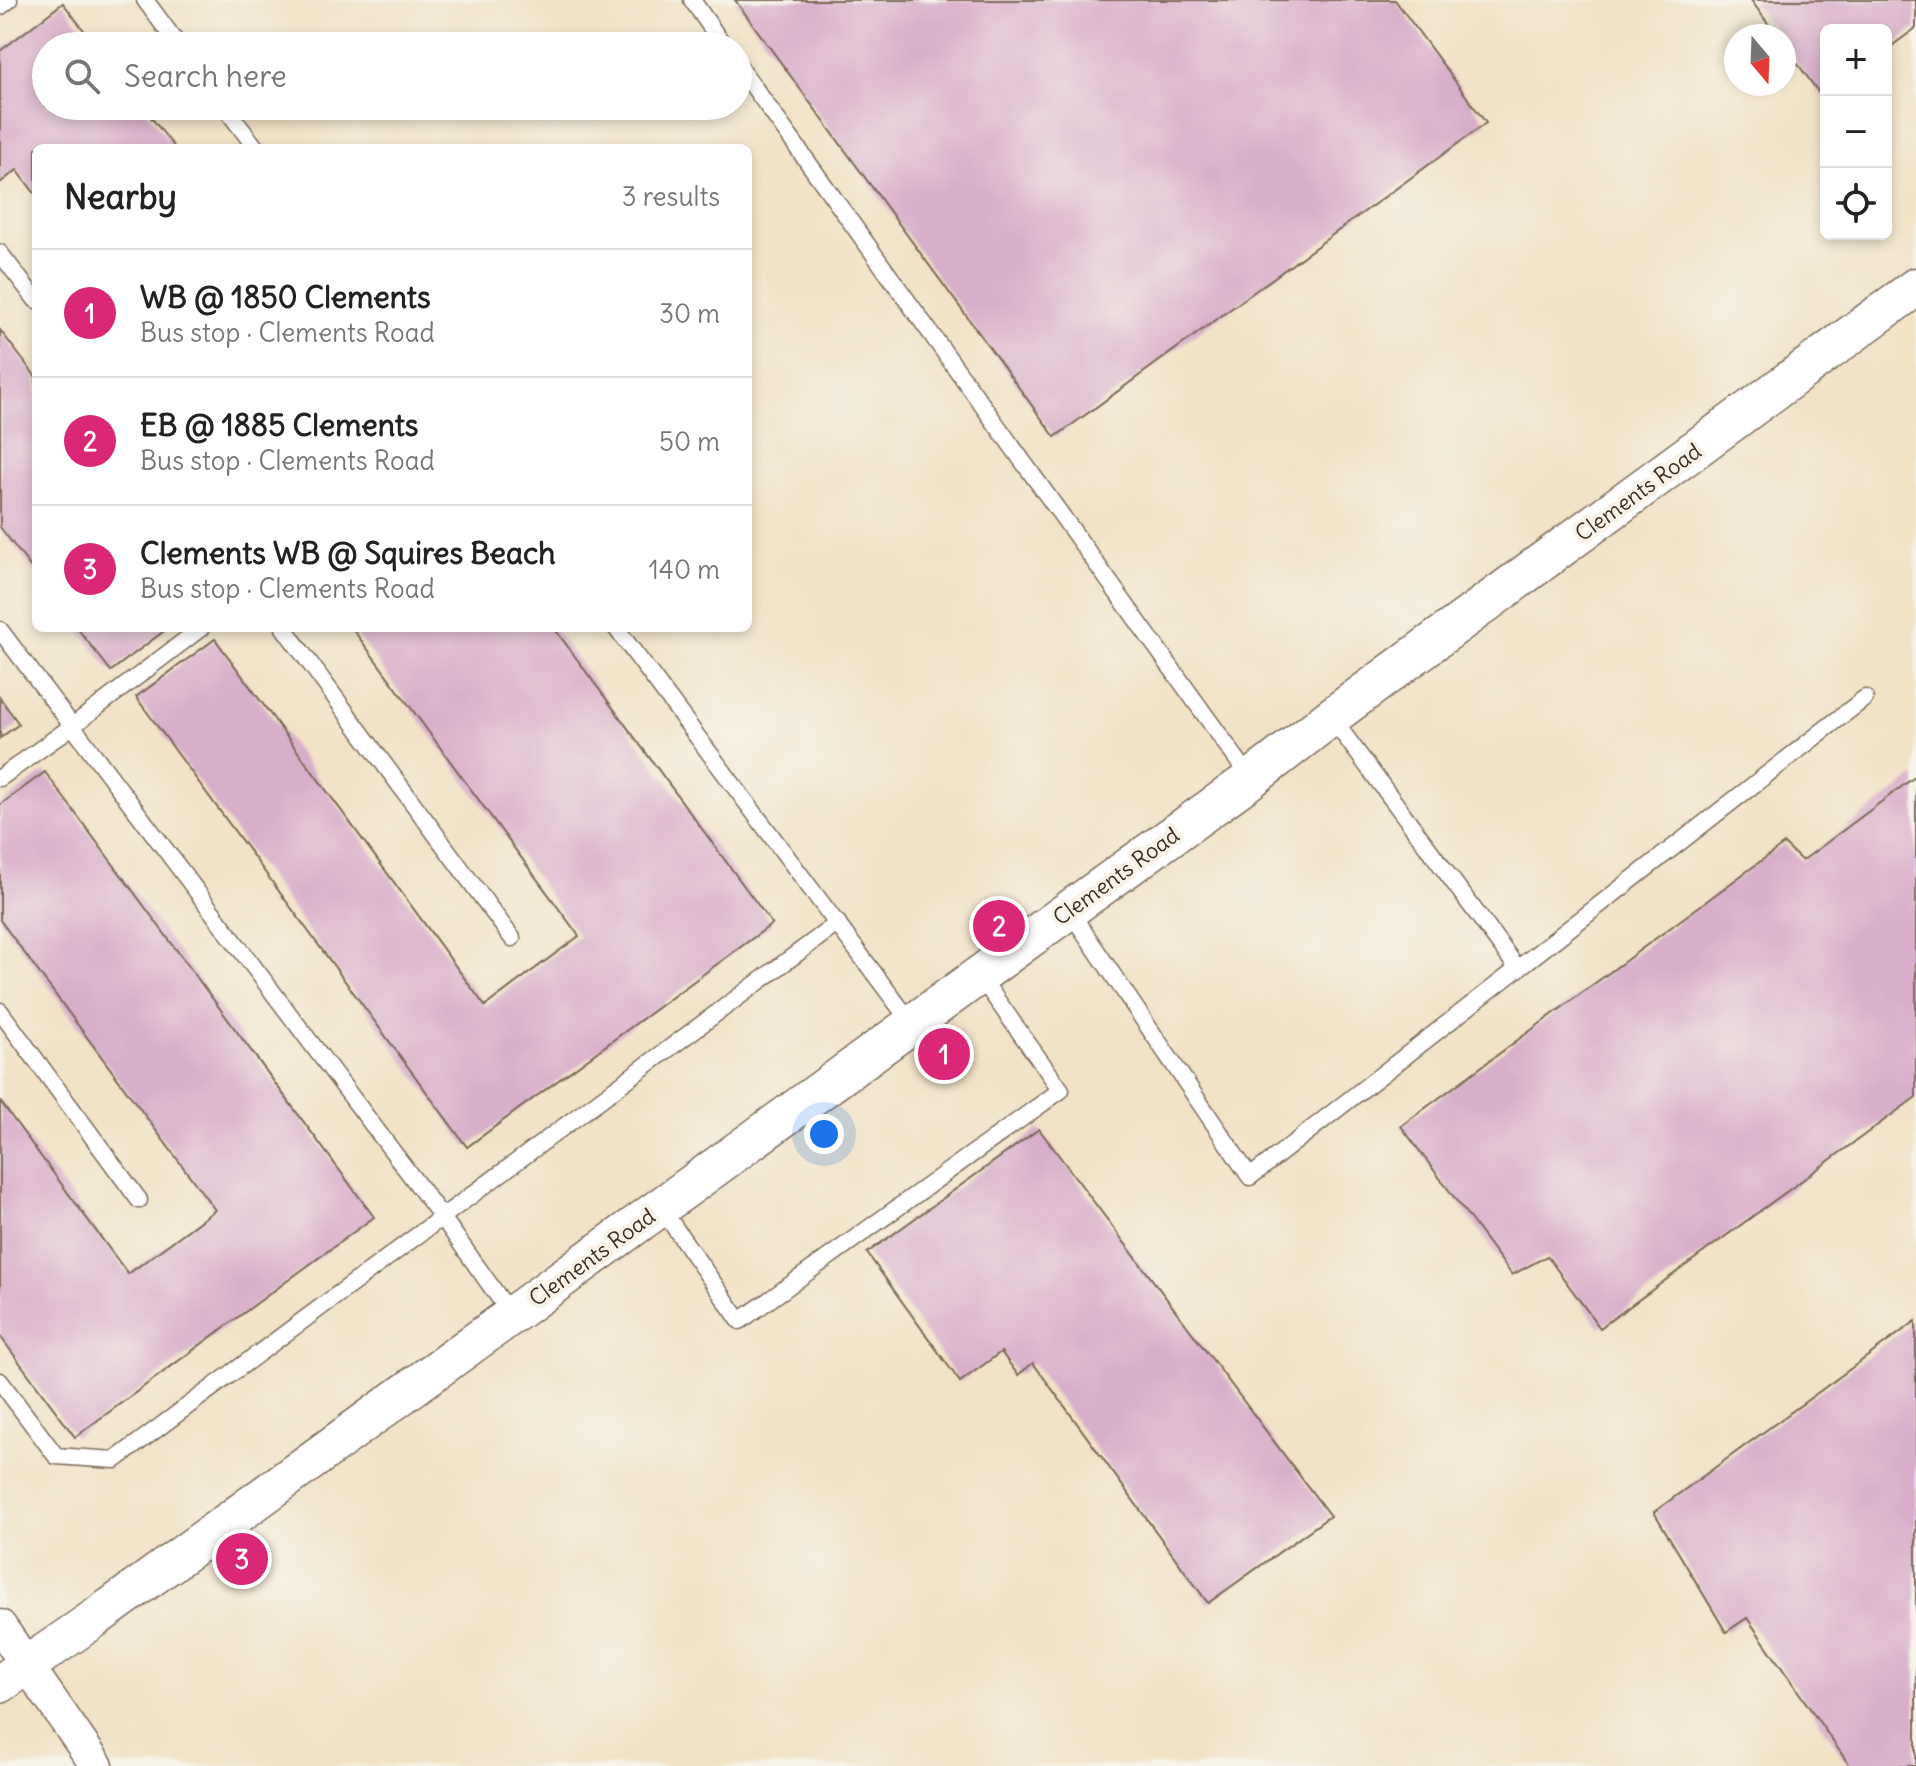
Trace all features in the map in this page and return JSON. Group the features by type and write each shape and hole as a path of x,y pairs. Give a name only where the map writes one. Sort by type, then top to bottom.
{"street":[{"name":"Clements Road","path":"13,1674 94,1619 1251,779 1916,287"},
{"path":"0,1626 13,1674 97,1766"}],"lane":[{"path":"0,7 9,0"},
{"path":"145,0 169,32"},
{"path":"692,0 714,32"},
{"path":"752,84 1251,779"},
{"path":"235,120 253,144"},
{"path":"0,253 32,295"},
{"path":"0,630 442,1217 512,1316"},
{"path":"0,778 196,632"},
{"path":"287,632 512,938"},
{"path":"619,632 912,1024"},
{"path":"1069,910 1250,1177 1865,698"},
{"path":"1331,717 1518,969"},
{"path":"0,1381 56,1456 115,1460 838,923"},
{"path":"661,1208 740,1321 1061,1090 979,975"},
{"path":"0,1011 139,1200"}],"building":[{"path":"735,0 1395,0 1486,123 1055,437"},
{"path":"1751,0 1916,0 1916,28 1892,46 1892,24 1820,24 1820,94 1796,61 1796,24 1768,24"},
{"path":"63,3 85,32 32,32 32,120 153,120 172,144 32,144 32,190 17,170 0,183 0,51"},
{"path":"0,330 32,372 32,569 0,527"},
{"path":"80,632 163,632 111,671"},
{"path":"355,632 557,632 772,924 467,1147 136,697 215,639 485,1006 579,936"},
{"path":"0,698 19,724 0,738"},
{"path":"45,772 374,1217 75,1437 0,1336 0,1101 128,1274 215,1210 0,920 0,805"},
{"path":"1916,776 1916,1097 1600,1328 1547,1256 1512,1275 1401,1126 1784,844 1802,861"},
{"path":"1039,1129 1330,1516 1208,1603 1033,1363 1018,1375 1001,1352 960,1382 867,1253"},
{"path":"1916,1321 1916,1766 1850,1766 1747,1618 1726,1632 1654,1512"}],"place":[{"name":"EB @ 1885 Clements","path":"999,926"},
{"name":"WB @ 1850 Clements","path":"944,1054"},
{"name":"Clements WB @ Squires Beach","path":"242,1559"}]}
